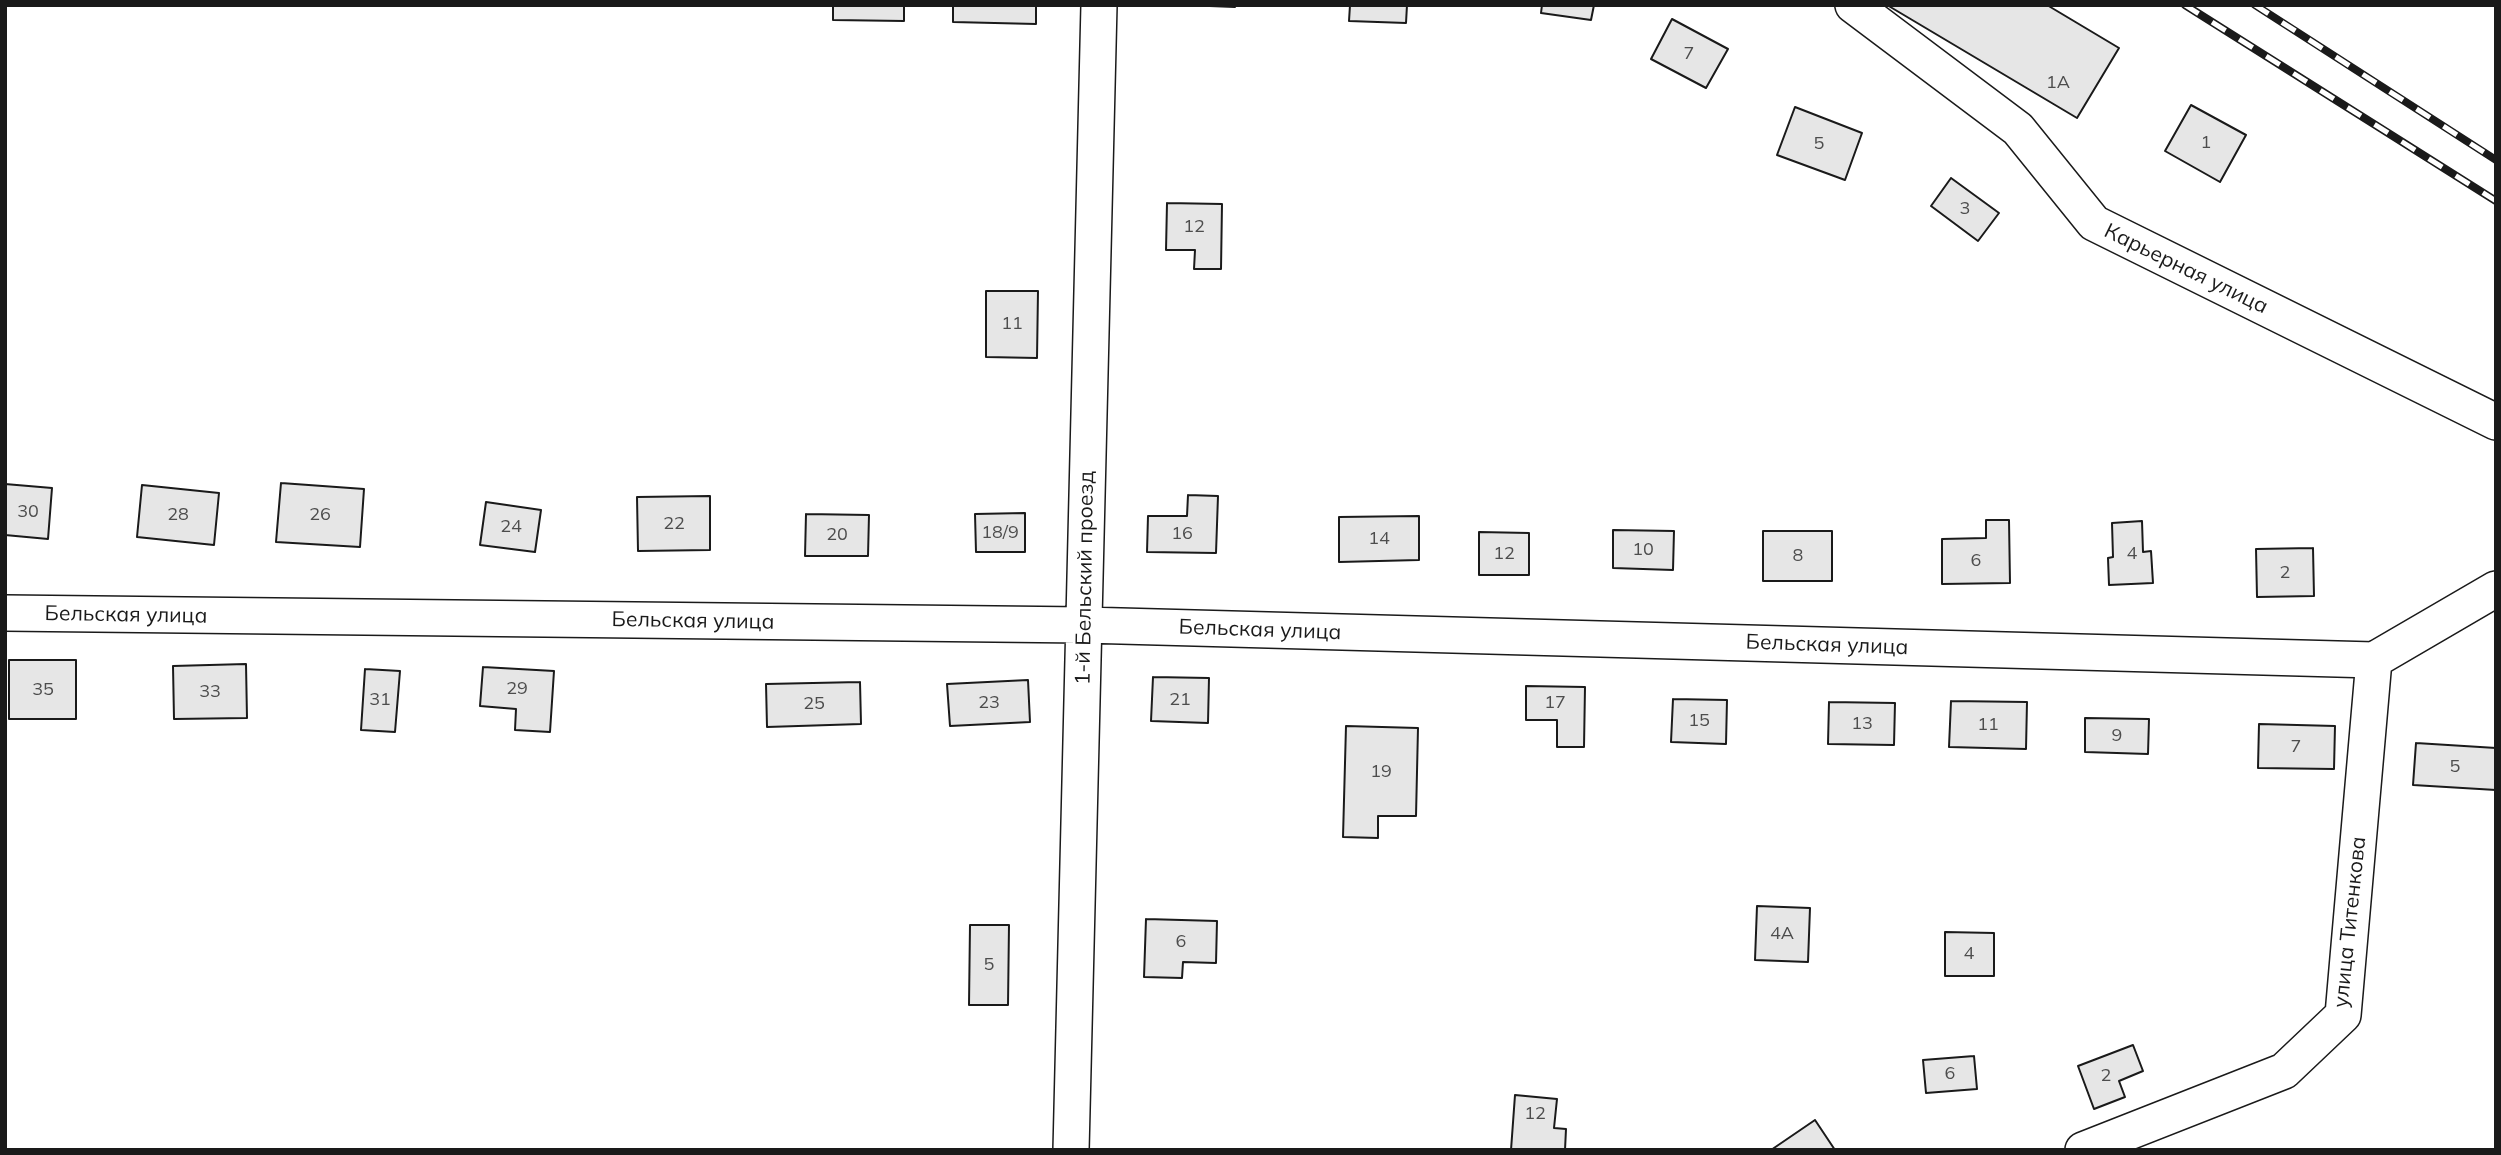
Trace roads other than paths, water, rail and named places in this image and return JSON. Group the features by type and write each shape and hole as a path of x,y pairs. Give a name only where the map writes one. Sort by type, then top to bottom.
{"street":[{"name":"1-й Бельский проезд","path":"1071,1150 1099,5"},
{"name":"Карьерная улица","path":"1853,5 2018,129 2094,223 2496,422"},
{"path":"2374,660 2496,589"},
{"name":"Бельская улица","path":"5,613 1084,625 2374,660"},
{"name":"улица Титенкова","path":"2082,1150 2284,1071 2343,1015 2374,660"}],"railway":[{"path":"2185,5 2496,201"},
{"path":"2255,5 2496,160"}]}
